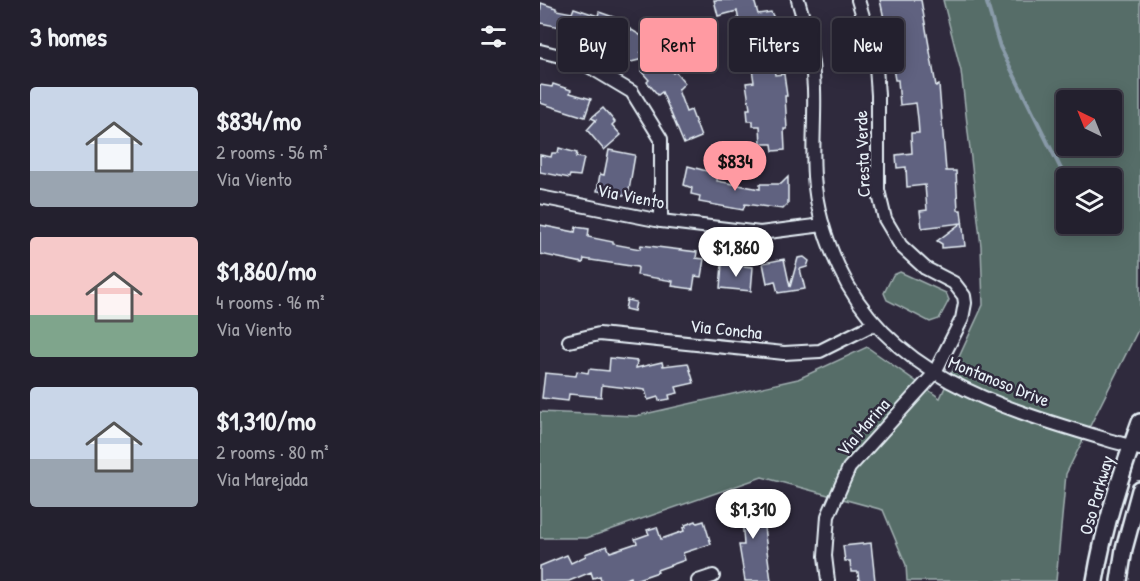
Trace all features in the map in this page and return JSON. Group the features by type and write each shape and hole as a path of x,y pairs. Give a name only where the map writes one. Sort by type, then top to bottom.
{"main road":[{"name":"Oso Parkway","path":"1095,581 1104,532 1135,448 1140,422"},
{"path":"1119,581 1124,549 1140,490"}],"street":[{"name":"Montanoso Drive","path":"798,0 808,42 814,88 814,177 823,225 848,286 874,324 934,374 964,390 1003,406 1135,448"},
{"name":"Cresta Verde","path":"858,0 876,67 878,190 885,219 901,246 913,258 937,276 954,283 964,296 962,319 934,374"},
{"path":"540,51 580,61 632,92 661,139 661,220"},
{"name":"Via Viento","path":"540,197 661,220 760,233 823,225"},
{"name":"Via Concha","path":"569,341 599,334 793,352 820,351 874,324"},
{"name":"Via Marina","path":"828,581 825,556 828,516 849,468 934,374"},
{"path":"698,581 713,576"}],"green space":[{"path":"943,0 1140,0 1140,326 1066,474 1056,581 907,581 906,565 883,510 762,477 587,538 540,538 540,412 636,416 798,379 867,347 940,398 983,305 981,246 961,71"},
{"path":"900,272 946,293 949,300 939,319 930,322 887,300 884,293 893,275"}],"building":[{"path":"714,0 754,0 758,14 771,12 773,18 738,18 737,11 718,16"},
{"path":"880,0 921,0 936,86 939,85 946,171 956,171 958,210 961,210 965,246 942,248 942,244 937,241 961,223 922,228 920,211 927,210 925,185 907,187 906,167 897,168 896,155 912,153 911,133 919,133 918,119 916,103 900,105 898,80 895,80 894,72 904,72 904,18 884,18"},
{"path":"541,3 556,8 556,10 572,13 574,8 598,16 599,12 616,18 558,18 558,26 540,23"},
{"path":"628,28 640,35 640,60 628,63"},
{"path":"642,72 676,72 685,83 678,90 686,112 691,110 701,137 684,144 662,92 658,95 647,82 649,80"},
{"path":"752,72 784,74 787,96 785,96 787,129 784,129 785,150 773,151 772,144 761,144 760,126 753,126 753,121 748,121 747,109 750,109 746,83 754,82"},
{"path":"553,84 571,90 570,93 591,99 585,117 540,103 540,85 552,87"},
{"path":"603,108 615,122 612,125 621,135 604,150 587,130 596,120 591,118"},
{"path":"559,148 577,153 576,157 584,158 580,176 570,175 569,178 540,172 540,155 551,157 552,153 558,153"},
{"path":"609,150 635,155 628,196 597,191 600,174 604,175"},
{"path":"688,166 718,174 717,181 760,189 760,184 781,184 788,177 788,204 783,209 745,204 743,210 699,202 700,196 691,194 692,188 684,185"},
{"path":"540,225 575,232 576,227 589,229 588,237 640,249 641,245 697,252 696,258 704,259 701,277 695,276 693,289 672,286 673,281 637,275 637,267 584,259 583,263 540,254"},
{"path":"804,257 809,261 807,267 800,269 805,289 778,293 775,281 767,283 763,263 784,259 790,287 798,258"},
{"path":"722,264 753,267 751,291 720,288"},
{"path":"627,300 636,302 634,311 625,309"},
{"path":"610,358 637,361 636,368 662,362 663,366 688,363 694,383 676,387 678,393 669,395 670,399 659,401 658,397 648,400 645,390 602,385 601,397 569,394 568,401 542,398 545,373 576,376 577,371 588,373 589,369 609,371"},
{"path":"740,501 740,504 769,501 770,511 762,512 771,581 745,581 739,545 744,545 742,516 731,517 729,502"},
{"path":"696,521 697,523 704,521 711,544 683,553 685,560 657,570 658,572 632,581 631,577 620,581 601,581 600,576 593,578 591,572 569,581 540,581 540,566 567,555 571,563 586,556 585,554 607,546 610,552 637,543 635,539 649,534 647,530 657,527 661,539 684,531 685,525"},
{"path":"871,543 875,581 859,581 858,572 851,572 850,561 845,561 843,546"}],"waterway":[{"path":"986,0 1000,47 1060,168"}]}
